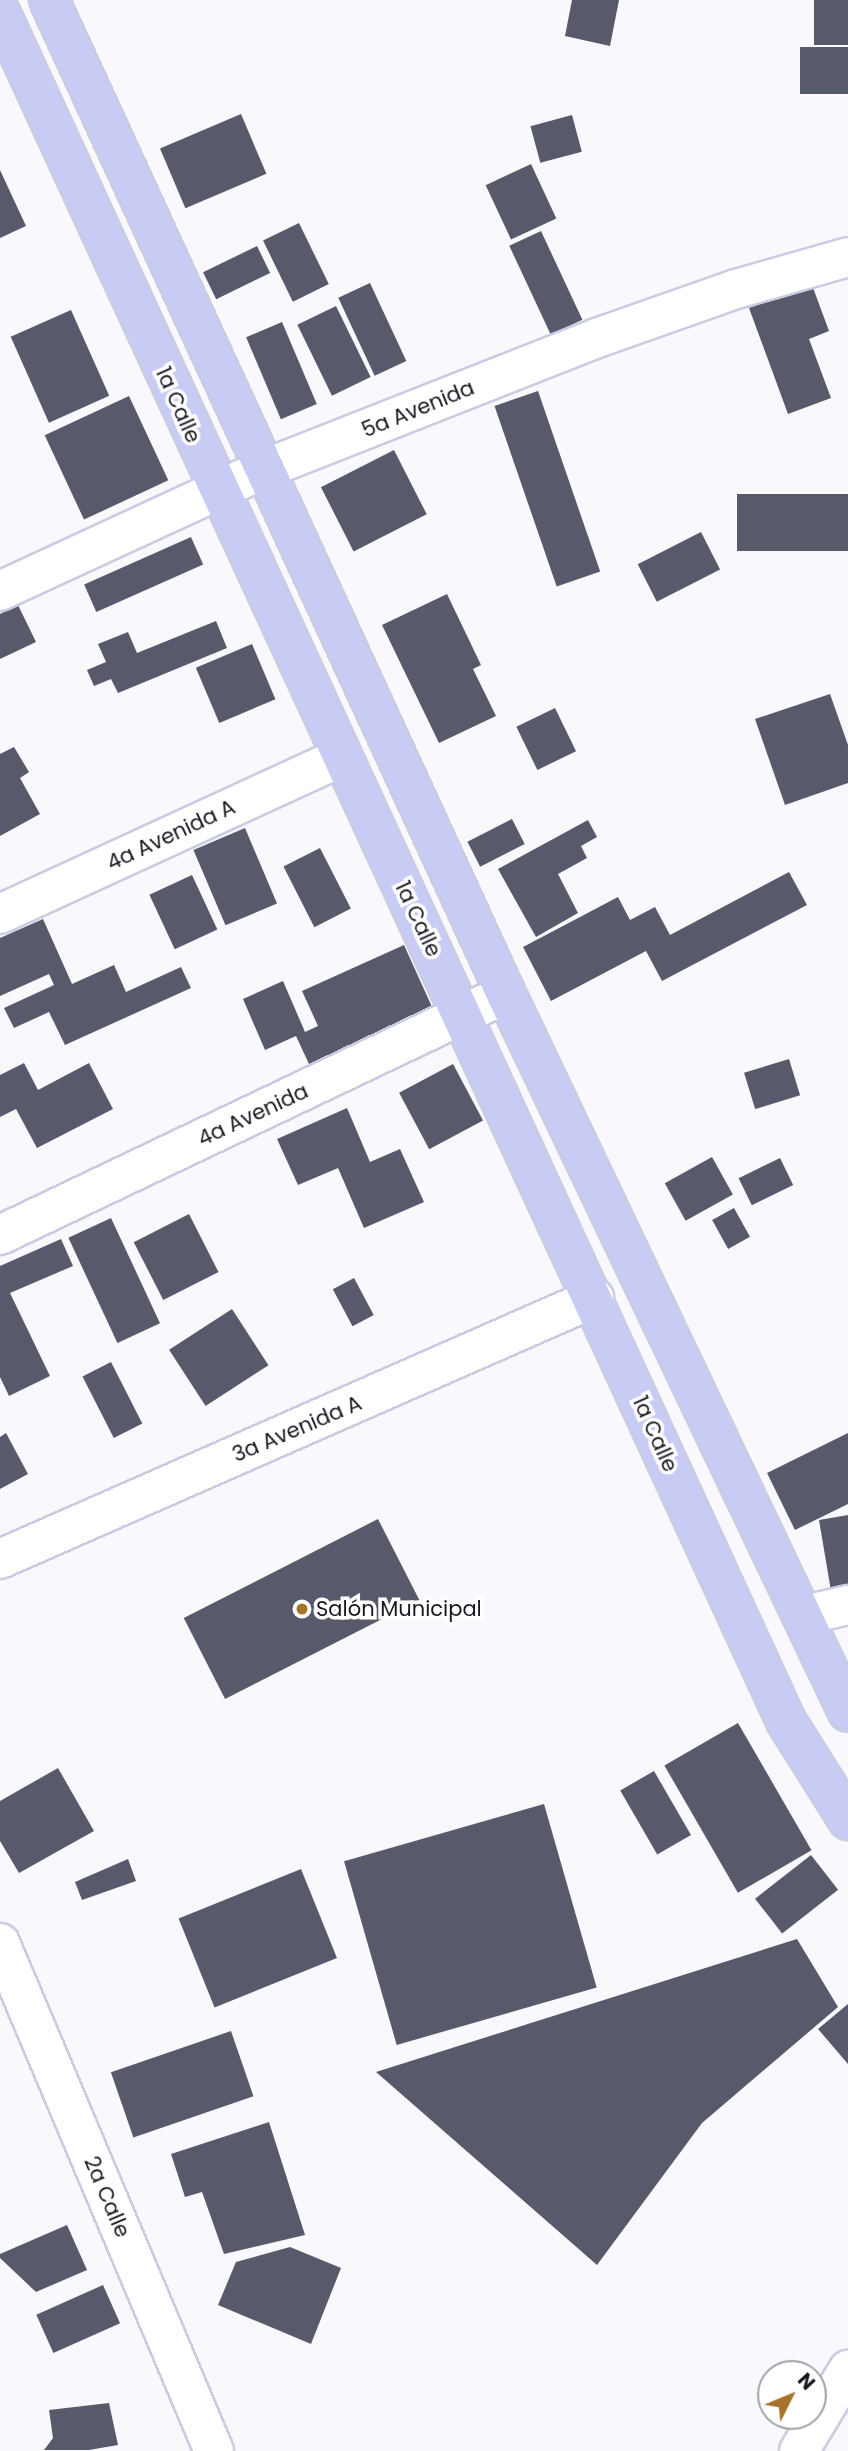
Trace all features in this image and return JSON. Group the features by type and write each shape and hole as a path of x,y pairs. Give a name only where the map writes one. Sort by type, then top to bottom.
{"main road":[{"path":"49,0 262,470 506,994 805,1615 848,1712"},
{"name":"1a Calle","path":"0,12 217,491 594,1298 786,1721 848,1820"}],"street":[{"name":"5a Avenida","path":"0,591 262,470 597,338 736,289 848,257"},
{"name":"4a Avenida A","path":"0,914 342,757"},
{"name":"4a Avenida","path":"0,1235 506,994"},
{"name":"3a Avenida A","path":"0,1559 594,1298"},
{"path":"805,1615 848,1605"},
{"name":"2a Calle","path":"0,1944 214,2451"},
{"path":"799,2451 848,2370"}],"building":[{"path":"572,0 619,0 610,46 565,36"},
{"path":"814,0 848,0 848,45 814,45"},
{"path":"800,47 848,47 848,94 800,94"},
{"path":"241,114 266,174 185,208 160,148"},
{"path":"572,115 582,152 540,163 530,126"},
{"path":"531,164 556,218 511,240 486,185"},
{"path":"0,170 26,226 0,238"},
{"path":"299,223 329,284 293,302 263,241"},
{"path":"541,231 582,320 551,335 509,246"},
{"path":"257,246 270,273 216,299 203,272"},
{"path":"370,283 406,361 375,376 338,298"},
{"path":"812,285 829,331 809,339 831,398 788,414 749,308"},
{"path":"336,306 371,377 332,396 297,325"},
{"path":"71,310 109,396 49,423 11,337"},
{"path":"282,322 317,404 281,419 246,337"},
{"path":"538,391 600,572 557,587 495,406"},
{"path":"129,396 168,480 84,520 45,435"},
{"path":"394,450 427,514 354,551 321,487"},
{"path":"737,494 848,494 848,551 737,551"},
{"path":"701,532 720,569 657,602 638,564"},
{"path":"191,537 203,564 96,612 84,585"},
{"path":"447,594 481,665 473,669 496,716 439,743 382,625"},
{"path":"18,605 36,642 0,659 0,614"},
{"path":"216,621 227,648 118,693 111,679 94,686 87,670 106,662 98,644 128,632 137,653"},
{"path":"252,644 275,699 219,723 196,668"},
{"path":"830,694 848,745 848,783 785,805 755,719"},
{"path":"555,708 576,751 537,770 516,727"},
{"path":"14,747 29,772 20,778 40,814 0,836 0,754"},
{"path":"512,819 525,844 480,867 467,842"},
{"path":"588,820 597,837 581,846 587,858 558,874 578,913 536,937 498,869"},
{"path":"245,828 277,903 225,925 193,850"},
{"path":"320,848 351,909 314,927 283,867"},
{"path":"789,872 807,905 662,981 646,951 551,1001 523,947 618,897 630,920 655,907 670,935"},
{"path":"192,875 217,929 175,949 149,895"},
{"path":"43,919 72,984 114,965 126,992 181,967 191,988 65,1045 49,1012 14,1028 4,1008 54,985 49,974 0,996 0,938"},
{"path":"404,945 432,1007 309,1064 296,1036 265,1050 243,999 283,981 305,1032 318,1026 302,991"},
{"path":"789,1059 800,1095 755,1109 744,1073"},
{"path":"24,1063 38,1090 89,1063 113,1109 37,1148 16,1109 0,1117 0,1075"},
{"path":"453,1064 483,1121 429,1149 399,1093"},
{"path":"347,1108 370,1162 400,1149 424,1202 364,1228 338,1168 298,1185 277,1139"},
{"path":"712,1157 733,1195 686,1221 665,1183"},
{"path":"780,1158 793,1185 752,1205 739,1178"},
{"path":"734,1208 750,1237 728,1249 712,1220"},
{"path":"189,1214 219,1272 163,1300 134,1242"},
{"path":"111,1218 160,1323 117,1343 68,1238"},
{"path":"61,1239 73,1266 10,1293 50,1376 9,1396 0,1377 0,1266"},
{"path":"354,1278 374,1315 353,1326 333,1289"},
{"path":"232,1309 268,1365 206,1406 169,1350"},
{"path":"111,1362 142,1423 114,1438 82,1377"},
{"path":"6,1433 28,1474 0,1489 0,1437"},
{"path":"848,1433 848,1504 795,1530 767,1473"},
{"path":"848,1515 848,1588 831,1591 819,1520"},
{"name":"Salón Municipal","path":"378,1519 419,1600 225,1699 184,1618"},
{"path":"738,1723 812,1850 738,1893 664,1766"},
{"path":"58,1768 94,1831 19,1873 0,1841 0,1801"},
{"path":"654,1771 691,1835 657,1855 620,1790"},
{"path":"544,1804 597,1988 397,2045 344,1861"},
{"path":"811,1855 838,1890 782,1933 755,1899"},
{"path":"128,1859 136,1881 82,1900 75,1882"},
{"path":"301,1869 337,1958 215,2007 179,1918"},
{"path":"797,1939 838,2007 702,2123 597,2265 376,2072"},
{"path":"848,2004 848,2064 818,2029"},
{"path":"231,2031 253,2096 133,2138 111,2072"},
{"path":"269,2122 305,2235 224,2254 202,2192 185,2197 171,2154"},
{"path":"67,2225 87,2270 36,2292 0,2258 0,2254"},
{"path":"290,2247 341,2268 311,2344 218,2305 236,2262"},
{"path":"103,2285 120,2323 53,2353 36,2315"},
{"path":"109,2403 118,2445 89,2450 44,2450 53,2438 49,2410"}],"place":[{"name":"Salón Municipal","path":"302,1609"}]}
